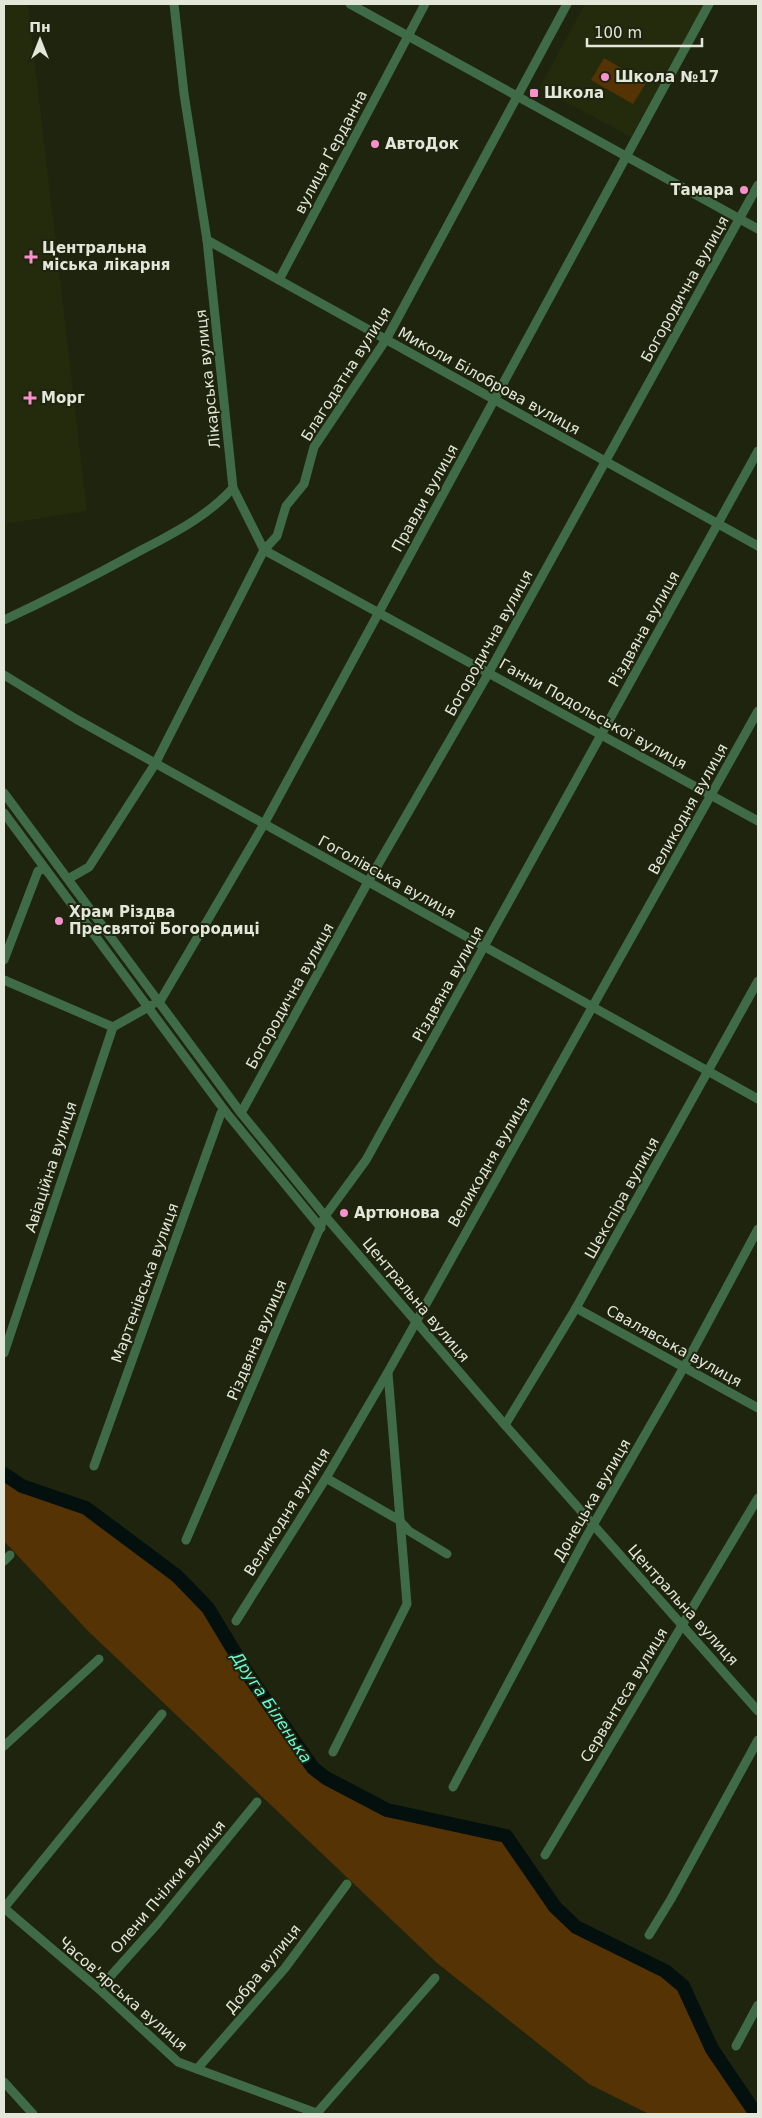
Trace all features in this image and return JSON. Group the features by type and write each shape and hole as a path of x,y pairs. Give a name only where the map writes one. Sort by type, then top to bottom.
{"street":[{"name":"Лікарська вулиця","path":"174,4 184,94 207,240 233,488"},
{"path":"350,4 758,229"},
{"name":"вулиця Ґерданна","path":"279,280 425,4"},
{"name":"Благодатна вулиця","path":"68,879 89,867 155,764 264,550 277,536 286,506 304,484 314,447 386,340 516,95 567,4"},
{"name":"Правди вулиця","path":"159,1003 264,824 708,4"},
{"name":"Богородична вулиця","path":"241,1114 368,882 488,673 758,185"},
{"name":"Миколи Білоброва вулиця","path":"207,240 758,546"},
{"name":"Різдвяна вулиця","path":"186,1540 325,1216 366,1160 758,451"},
{"path":"4,620 65,592 184,527 222,501 233,488 264,550"},
{"name":"Ганни Подольської вулиця","path":"264,550 758,821"},
{"name":"Гоголівська вулиця","path":"4,675 76,720 758,1099"},
{"name":"Великодня вулиця","path":"236,1621 326,1478 388,1372 415,1320 593,1008 758,711"},
{"name":"Центральна вулиця","path":"4,794 241,1114 325,1216 504,1425 684,1624 758,1711"},
{"path":"4,813 146,1007 225,1111 321,1228"},
{"path":"4,960 38,871 44,869"},
{"path":"4,980 113,1027 146,1007 159,1003"},
{"name":"Шекспіра вулиця","path":"504,1425 576,1308 758,981"},
{"name":"Авіаційна вулиця","path":"4,1353 113,1027"},
{"name":"Мартенівська вулиця","path":"94,1466 220,1113 225,1111"},
{"name":"Донецька вулиця","path":"453,1787 593,1525 684,1367 758,1229"},
{"name":"Свалявська вулиця","path":"576,1308 758,1408"},
{"path":"333,1752 407,1604 388,1372"},
{"path":"326,1478 399,1520 409,1531 447,1554"},
{"name":"Сервантеса вулиця","path":"545,1855 758,1498"},
{"path":"4,1746 99,1659"},
{"path":"4,1908 162,1714"},
{"path":"649,1935 671,1899 758,1740"},
{"name":"Олени Пчілки вулиця","path":"99,1989 158,1923 256,1802"},
{"name":"Добра вулиця","path":"197,2069 285,1968 347,1884"},
{"name":"Часов'ярська вулиця","path":"4,1908 99,1989 178,2062 318,2114"},
{"path":"318,2114 435,1978"},
{"path":"736,2046 758,2005"},
{"path":"4,2082 33,2114"}],"shaded area":[{"name":"Центральна міська лікарня","path":"4,4 28,4 87,511 4,524"},
{"name":"Школа №17","path":"585,4 704,4 631,137 539,88"},
{"path":"604,58 646,83 633,104 591,80"},
{"path":"4,1474 22,1486 86,1508 177,1576 208,1608 249,1676 313,1768 326,1778 387,1810 506,1836 555,1907 576,1927 665,1971 683,1986 712,2049 756,2114 649,2114 589,2084 437,1963 87,1630 4,1541"}],"waterway":[{"name":"Друга Біленька","path":"4,1474 22,1486 86,1508 177,1576 208,1608 249,1676 313,1768 326,1778 387,1810 506,1836 555,1907 576,1927 665,1971 683,1986 712,2049 756,2114"}],"place":[{"name":"Школа №17","path":"605,77"},
{"name":"Школа","path":"534,93"},
{"name":"АвтоДок","path":"375,144"},
{"name":"Тамара","path":"744,190"},
{"name":"Центральна міська лікарня","path":"31,257"},
{"name":"Морг","path":"30,398"},
{"name":"Храм Різдва Пресвятої Богородиці","path":"59,921"},
{"name":"Артюнова","path":"344,1213"}]}
